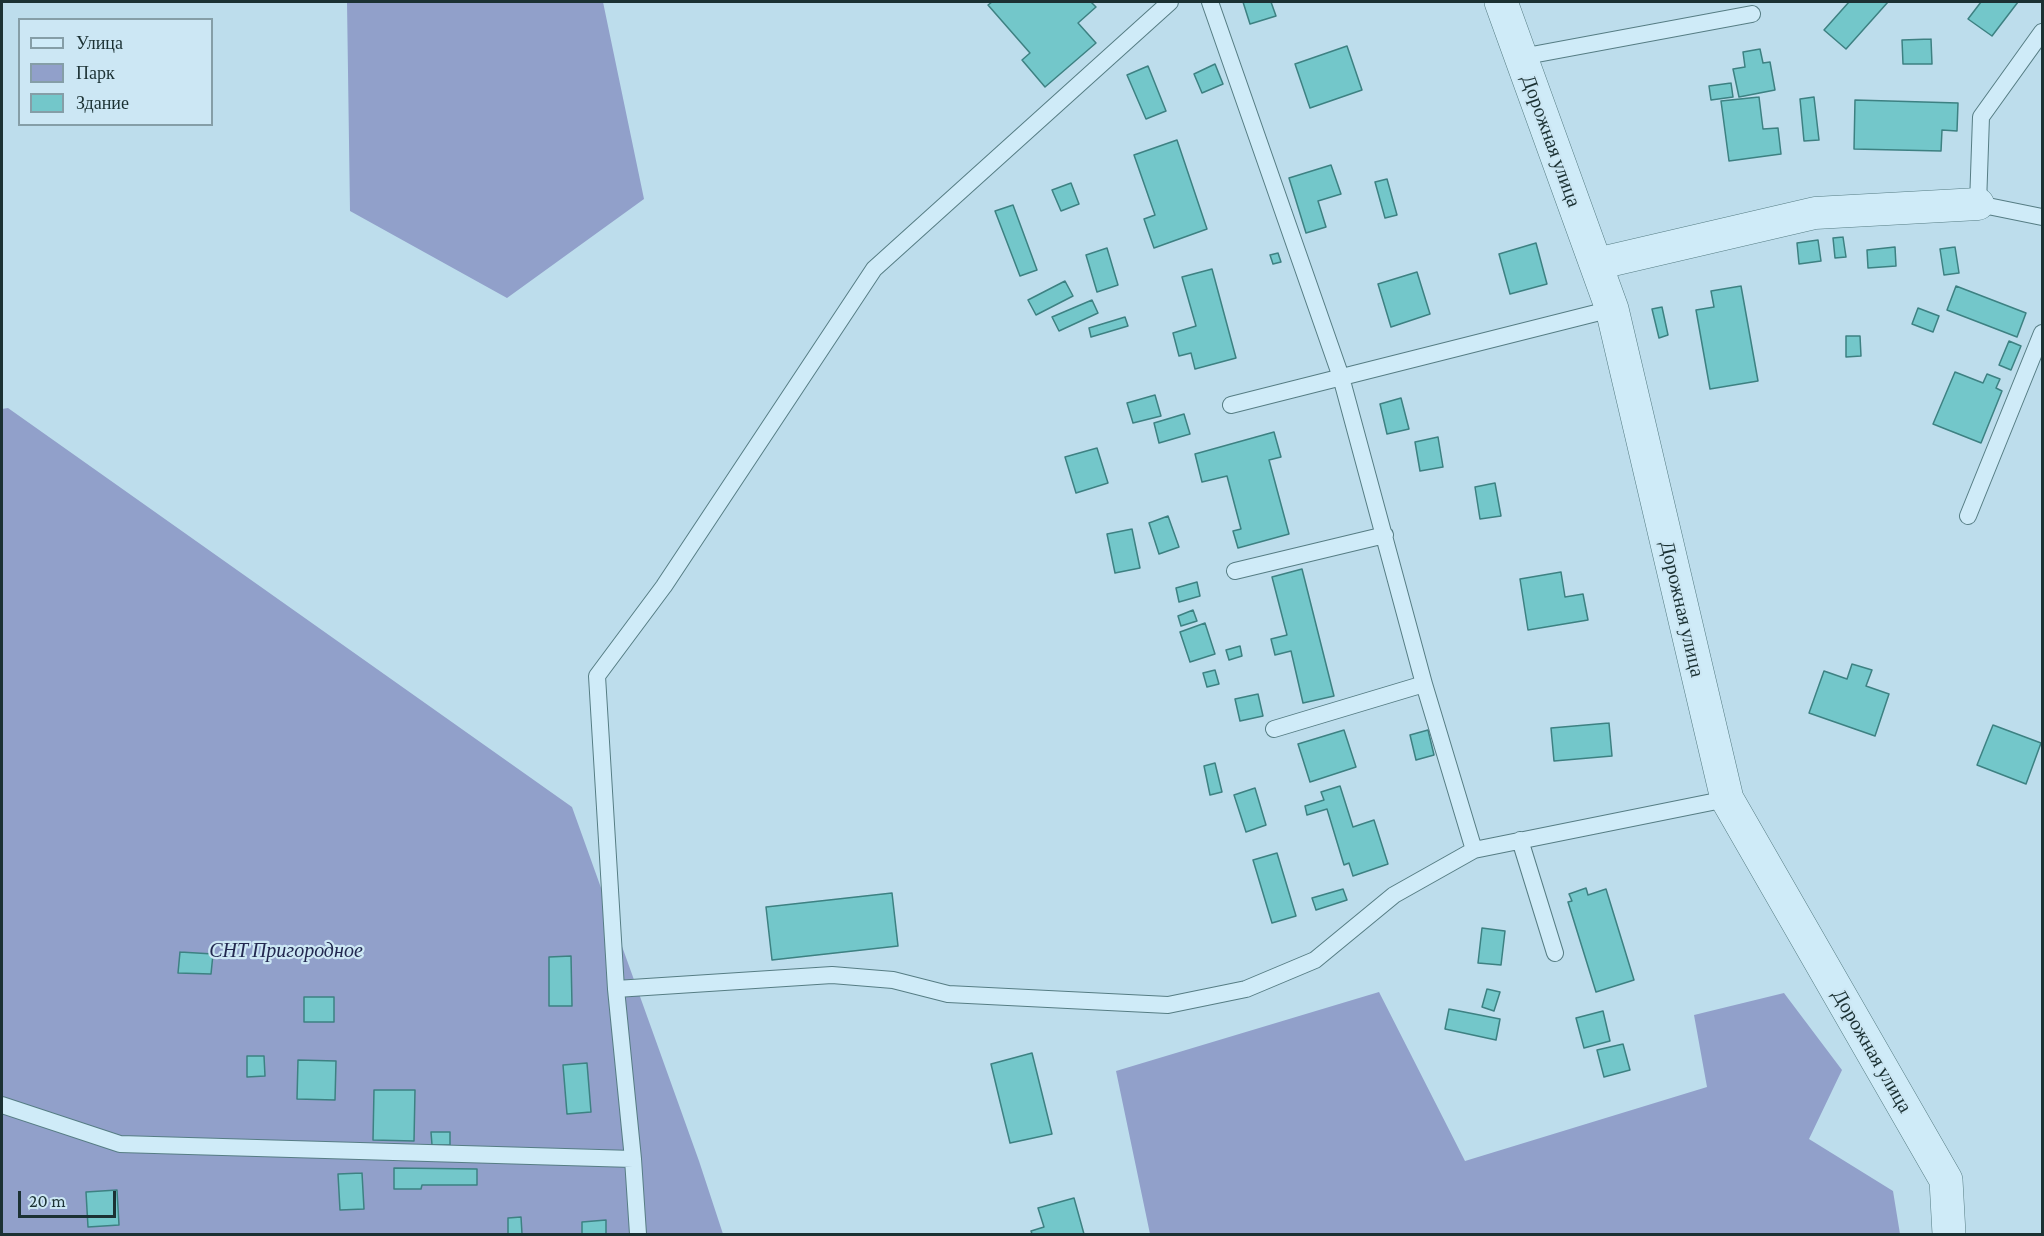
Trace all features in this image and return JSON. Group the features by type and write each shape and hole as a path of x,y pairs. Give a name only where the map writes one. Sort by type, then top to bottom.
{"street":[{"name":"Дорожная улица","path":"1501,2 1612,309 1727,799 1946,1180 1949,1234"},
{"path":"1596,264 1815,213 1978,204"}],"lane":[{"path":"638,1234 616,989 597,676 664,586 874,269 1170,2"},
{"path":"1210,2 1341,377 1424,684 1474,850"},
{"path":"1521,57 1752,14"},
{"path":"2043,32 1981,117 1978,204 2043,217"},
{"path":"1231,405 1612,309"},
{"path":"1968,516 2043,333"},
{"path":"1235,571 1385,535"},
{"path":"1274,729 1424,684"},
{"path":"616,989 832,975 893,980 948,994 1168,1005 1246,989 1315,960 1394,895 1474,850 1727,799"},
{"path":"1520,840 1555,953"},
{"path":"2,1105 120,1144 633,1159"}],"green space":[{"path":"347,2 603,2 644,199 507,298 350,211"},
{"name":"СНТ Пригородное","path":"8,408 572,807 723,1234 2,1234 2,409"},
{"path":"1379,992 1465,1161 1707,1087 1694,1015 1784,993 1842,1070 1809,1139 1893,1191 1900,1234 1150,1234 1116,1071"}],"building":[{"path":"992,2 1091,2 1096,7 1078,23 1096,43 1045,87 1022,60 1030,53 988,5"},
{"path":"1243,2 1271,2 1276,16 1250,24"},
{"path":"1849,2 1888,2 1846,49 1824,30"},
{"path":"1981,2 2018,2 1992,36 1968,19"},
{"path":"1931,39 1932,64 1903,64 1902,40"},
{"path":"1347,46 1362,90 1310,108 1295,64"},
{"path":"1760,49 1763,63 1770,62 1775,90 1739,97 1733,69 1745,67 1743,52"},
{"path":"1215,64 1223,84 1202,93 1194,74"},
{"path":"1148,66 1166,111 1146,119 1127,75"},
{"path":"1731,83 1733,97 1711,100 1709,86"},
{"path":"1759,97 1763,129 1778,128 1781,154 1729,161 1721,101"},
{"path":"1814,97 1819,140 1804,141 1800,99"},
{"path":"1855,100 1958,103 1957,131 1942,130 1941,151 1854,149"},
{"path":"1177,140 1207,229 1154,248 1144,219 1155,215 1134,155"},
{"path":"1331,165 1341,194 1318,201 1326,227 1306,233 1289,178"},
{"path":"1387,179 1397,215 1385,218 1375,182"},
{"path":"1071,183 1079,204 1061,211 1052,190"},
{"path":"1013,205 1037,270 1020,276 995,211"},
{"path":"1843,237 1846,257 1835,258 1833,238"},
{"path":"1818,240 1821,261 1799,264 1797,243"},
{"path":"1536,243 1547,284 1510,294 1499,254"},
{"path":"1895,247 1896,266 1868,268 1867,250"},
{"path":"1955,247 1959,273 1944,275 1940,249"},
{"path":"1107,248 1118,285 1097,292 1086,255"},
{"path":"1278,253 1281,262 1273,264 1270,255"},
{"path":"1212,269 1236,358 1195,369 1191,353 1179,356 1173,333 1196,326 1182,277"},
{"path":"1417,272 1430,314 1391,327 1378,284"},
{"path":"1065,281 1073,296 1036,315 1028,300"},
{"path":"1741,286 1758,381 1710,389 1696,310 1714,307 1711,291"},
{"path":"1956,286 2026,313 2017,337 1947,310"},
{"path":"1092,300 1098,313 1059,331 1052,317"},
{"path":"1662,307 1668,335 1659,338 1652,309"},
{"path":"1918,308 1939,316 1933,332 1912,324"},
{"path":"1125,317 1128,326 1091,337 1089,328"},
{"path":"1846,336 1860,336 1861,356 1846,357"},
{"path":"2009,341 2021,346 2011,370 1999,365"},
{"path":"1955,372 1983,383 1987,374 2000,379 1996,388 2002,391 1981,443 1933,424"},
{"path":"1155,395 1161,416 1133,423 1127,403"},
{"path":"1401,398 1409,429 1387,434 1380,404"},
{"path":"1184,414 1190,434 1159,443 1154,423"},
{"path":"1274,432 1281,457 1269,460 1289,534 1238,548 1233,531 1241,529 1227,476 1202,482 1195,454"},
{"path":"1438,437 1443,467 1420,471 1415,442"},
{"path":"1097,448 1108,483 1076,493 1065,457"},
{"path":"1495,483 1501,516 1480,519 1475,487"},
{"path":"1168,516 1179,547 1159,554 1149,523"},
{"path":"1132,529 1140,568 1115,573 1107,534"},
{"path":"1302,569 1334,696 1303,703 1291,651 1275,655 1271,639 1287,635 1272,577"},
{"path":"1561,572 1565,597 1583,594 1588,620 1528,630 1520,579"},
{"path":"1197,582 1200,596 1179,602 1176,588"},
{"path":"1193,610 1197,621 1181,626 1178,616"},
{"path":"1205,623 1215,654 1190,662 1180,632"},
{"path":"1240,646 1242,656 1229,660 1226,650"},
{"path":"1852,664 1872,670 1866,686 1889,694 1875,736 1809,713 1824,671 1847,679"},
{"path":"1215,670 1219,684 1207,687 1203,673"},
{"path":"1258,694 1263,716 1240,721 1235,699"},
{"path":"1609,723 1612,756 1554,761 1551,728"},
{"path":"1993,725 2041,743 2026,784 1977,765"},
{"path":"1344,730 1356,767 1310,782 1298,744"},
{"path":"1428,730 1434,755 1416,760 1410,735"},
{"path":"1215,763 1222,792 1210,795 1204,766"},
{"path":"1340,786 1353,827 1374,820 1388,864 1353,876 1349,863 1344,865 1327,809 1307,815 1305,806 1324,800 1321,792"},
{"path":"1255,788 1266,825 1246,832 1234,795"},
{"path":"1277,853 1296,916 1272,923 1253,860"},
{"path":"1586,888 1588,895 1606,889 1634,980 1596,992 1568,902 1572,901 1569,894"},
{"path":"1343,889 1347,900 1316,910 1312,898"},
{"path":"892,893 898,946 772,960 766,907"},
{"path":"1482,928 1505,931 1501,965 1478,963"},
{"path":"180,952 213,954 211,974 178,973"},
{"path":"571,956 572,1006 549,1006 549,957"},
{"path":"1487,989 1500,992 1494,1011 1482,1007"},
{"path":"304,997 334,997 334,1022 304,1022"},
{"path":"1449,1009 1500,1019 1496,1040 1445,1029"},
{"path":"1603,1011 1610,1041 1584,1048 1576,1018"},
{"path":"1623,1044 1630,1070 1604,1077 1597,1050"},
{"path":"1032,1053 1052,1134 1010,1143 991,1064"},
{"path":"247,1056 264,1056 265,1076 247,1077"},
{"path":"298,1060 336,1061 335,1100 297,1099"},
{"path":"587,1063 591,1112 567,1114 563,1065"},
{"path":"374,1090 415,1090 414,1141 373,1140"},
{"path":"431,1132 450,1132 450,1145 432,1145"},
{"path":"394,1168 477,1169 477,1185 422,1185 421,1189 394,1189"},
{"path":"362,1173 364,1209 340,1210 338,1174"},
{"path":"117,1190 119,1225 88,1227 86,1192"},
{"path":"1074,1198 1084,1234 1032,1234 1031,1231 1044,1227 1038,1208"},
{"path":"521,1217 522,1234 508,1234 508,1218"},
{"path":"606,1220 606,1234 582,1234 582,1222"}]}
